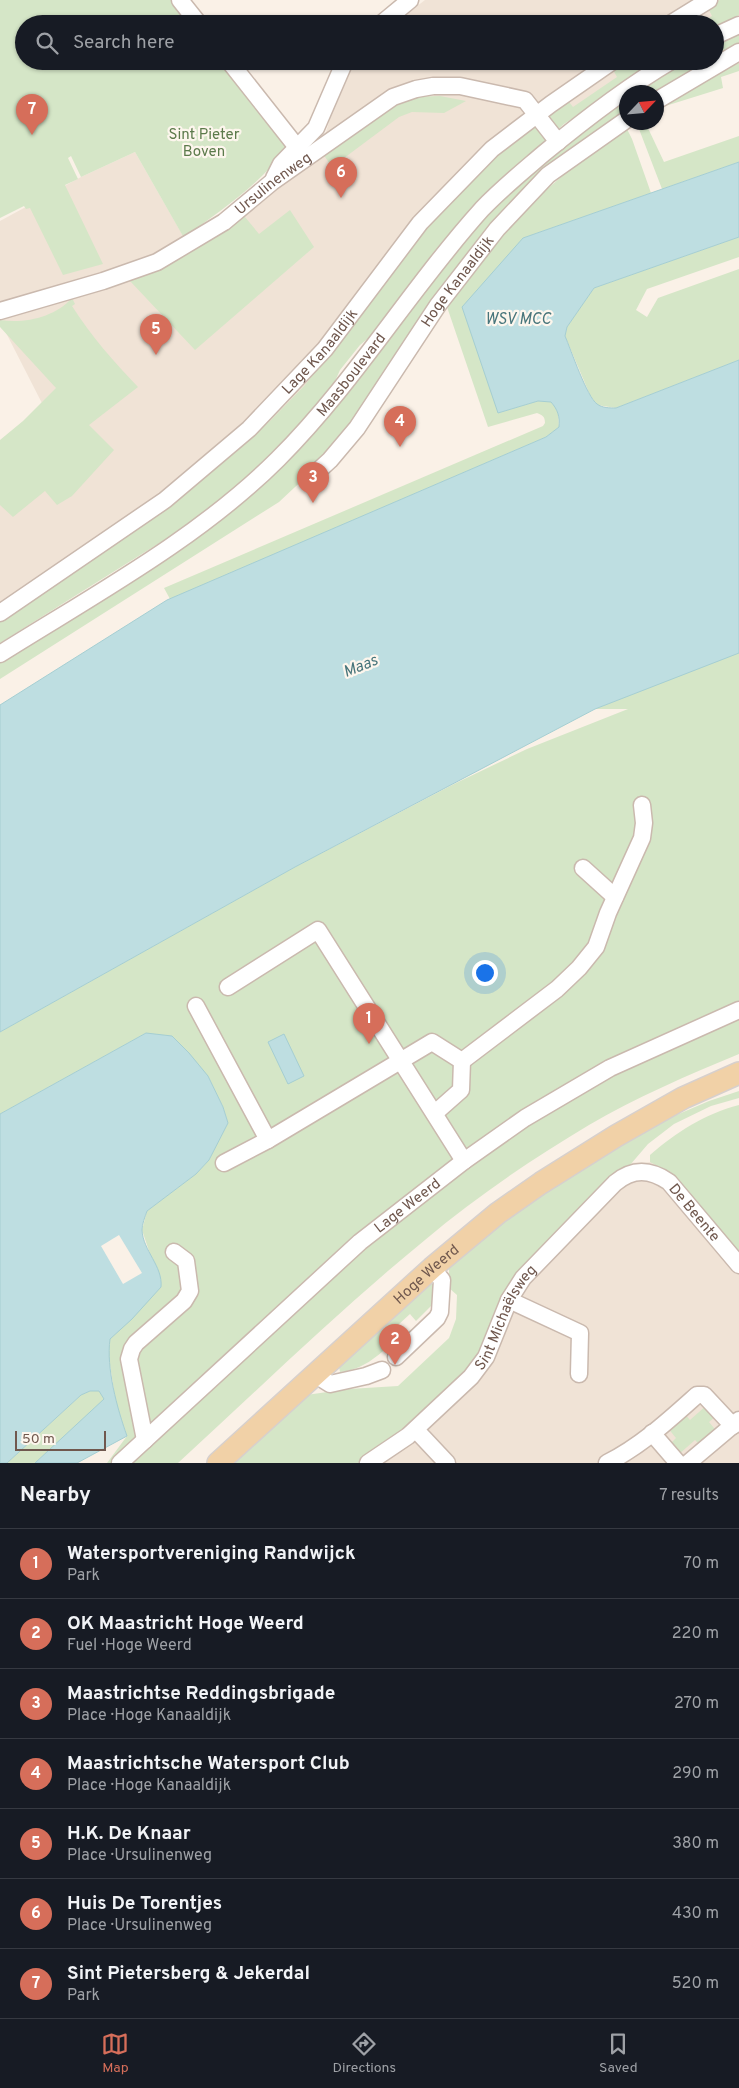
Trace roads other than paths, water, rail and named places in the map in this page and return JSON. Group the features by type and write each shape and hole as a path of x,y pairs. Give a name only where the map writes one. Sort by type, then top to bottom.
{"main road":[{"name":"Hoge Weerd","path":"218,1463 432,1268 490,1220 541,1183 616,1136 683,1098 739,1073"},
{"name":"Hoge Weerd","path":"656,1114 739,1087"}],"street":[{"path":"180,0 192,15"},
{"path":"392,15 410,0"},
{"path":"685,15 709,0"},
{"path":"724,32 739,24"},
{"path":"724,61 739,52"},
{"path":"236,70 296,146"},
{"path":"272,182 281,164 296,146 316,128 341,70"},
{"name":"Lage Kanaaldijk","path":"0,613 166,500 249,430 325,349 420,223 492,149 600,70"},
{"name":"Maasboulevard","path":"0,654 173,544 218,512 262,475 309,427 341,390 481,210 508,183 596,111 658,70"},
{"path":"664,96 709,70"},
{"name":"Ursulinenweg","path":"0,311 103,282 157,262 224,222 272,182 392,97 416,89 433,86 460,86 524,100 558,142"},
{"name":"Hoge Kanaaldijk","path":"318,471 357,428 438,305 504,222 548,175 619,125"},
{"path":"462,1061 544,1000 578,968 596,947 615,897 642,838 644,823 642,805"},
{"path":"583,868 615,897"},
{"path":"228,987 318,930 464,1161"},
{"path":"196,1006 268,1140"},
{"name":"Lage Weerd","path":"120,1463 360,1242 464,1161 525,1118 610,1068 739,1010"},
{"path":"224,1163 268,1140 432,1042 462,1061"},
{"path":"434,1113 461,1090 462,1061"},
{"name":"De Beente","path":"641,1171 657,1174 669,1182 739,1265"},
{"name":"Sint Michaëlsweg","path":"368,1463 416,1430 471,1377 486,1357 509,1300 531,1269 614,1183 630,1173 641,1171"},
{"path":"145,1440 129,1359 136,1343 184,1301 190,1291 186,1261 174,1252"},
{"path":"396,1357 439,1315 442,1280 432,1268"},
{"path":"509,1300 580,1333 579,1374"},
{"path":"314,1374 330,1384 366,1376 382,1370"},
{"path":"607,1463 623,1455 698,1396 704,1395 736,1423 688,1463"},
{"path":"416,1430 447,1463"},
{"path":"652,1433 678,1463"}],"water":[{"path":"739,162 739,237 594,288 567,327 565,336 593,400 606,408 616,408 739,360 739,653 595,709 295,867 0,1032 0,705 167,600 546,437 559,427 558,414 551,402 538,401 498,413 462,307 523,238"},
{"path":"146,1033 172,1036 189,1053 208,1076 223,1107 228,1123 209,1160 196,1174 147,1211 144,1220 143,1238 159,1272 161,1287 132,1319 110,1339 109,1350 116,1401 127,1436 77,1463 35,1463 104,1399 99,1391 90,1391 81,1395 7,1463 0,1463 0,1114"},
{"path":"284,1034 304,1076 288,1084 268,1042"}],"place":[{"name":"Sint Pietersberg & Jekerdal","path":"32,135"},
{"name":"Huis De Torentjes","path":"341,198"},
{"name":"H.K. De Knaar","path":"156,355"},
{"name":"Maastrichtsche Watersport Club","path":"400,447"},
{"name":"Maastrichtse Reddingsbrigade","path":"313,503"},
{"name":"Watersportvereniging Randwijck","path":"369,1044"},
{"name":"OK Maastricht Hoge Weerd","path":"395,1365"}],"park label":[{"name":"Sint Pieter Boven","path":"204,142"}],"water label":[{"name":"WSV MCC","path":"518,318"},
{"name":"Maas","path":"360,665"}]}
